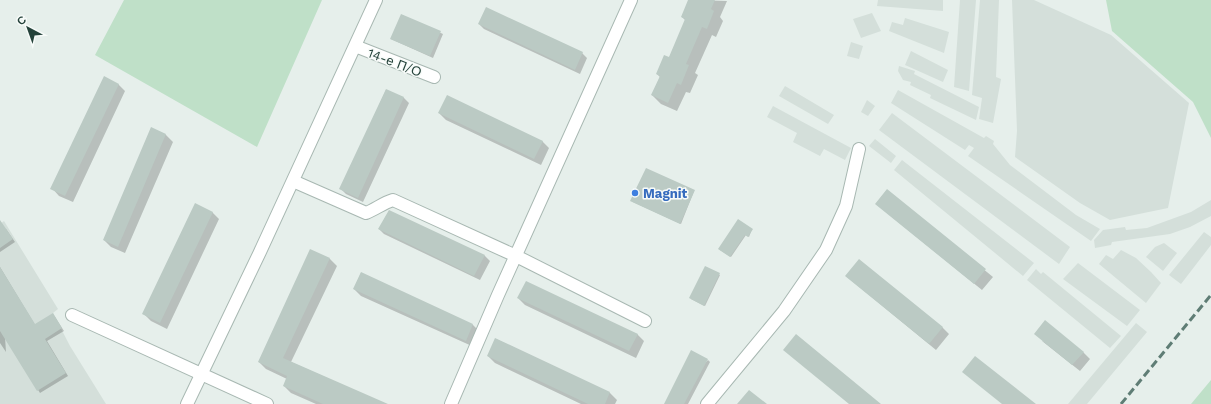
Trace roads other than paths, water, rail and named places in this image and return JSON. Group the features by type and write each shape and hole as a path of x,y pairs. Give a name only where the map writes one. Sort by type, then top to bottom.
{"street":[{"path":"187,404 293,181 376,0"},
{"path":"451,404 631,0"},
{"name":"14-е П/О","path":"355,46 434,77"},
{"path":"707,404 784,311 826,250 846,206 859,149"},
{"path":"293,181 366,213 376,209 385,202 393,200 516,256 645,321"},
{"path":"72,316 267,404"}],"railway":[{"path":"1121,404 1211,295"}],"place":[{"name":"Magnit","path":"635,193"}]}
